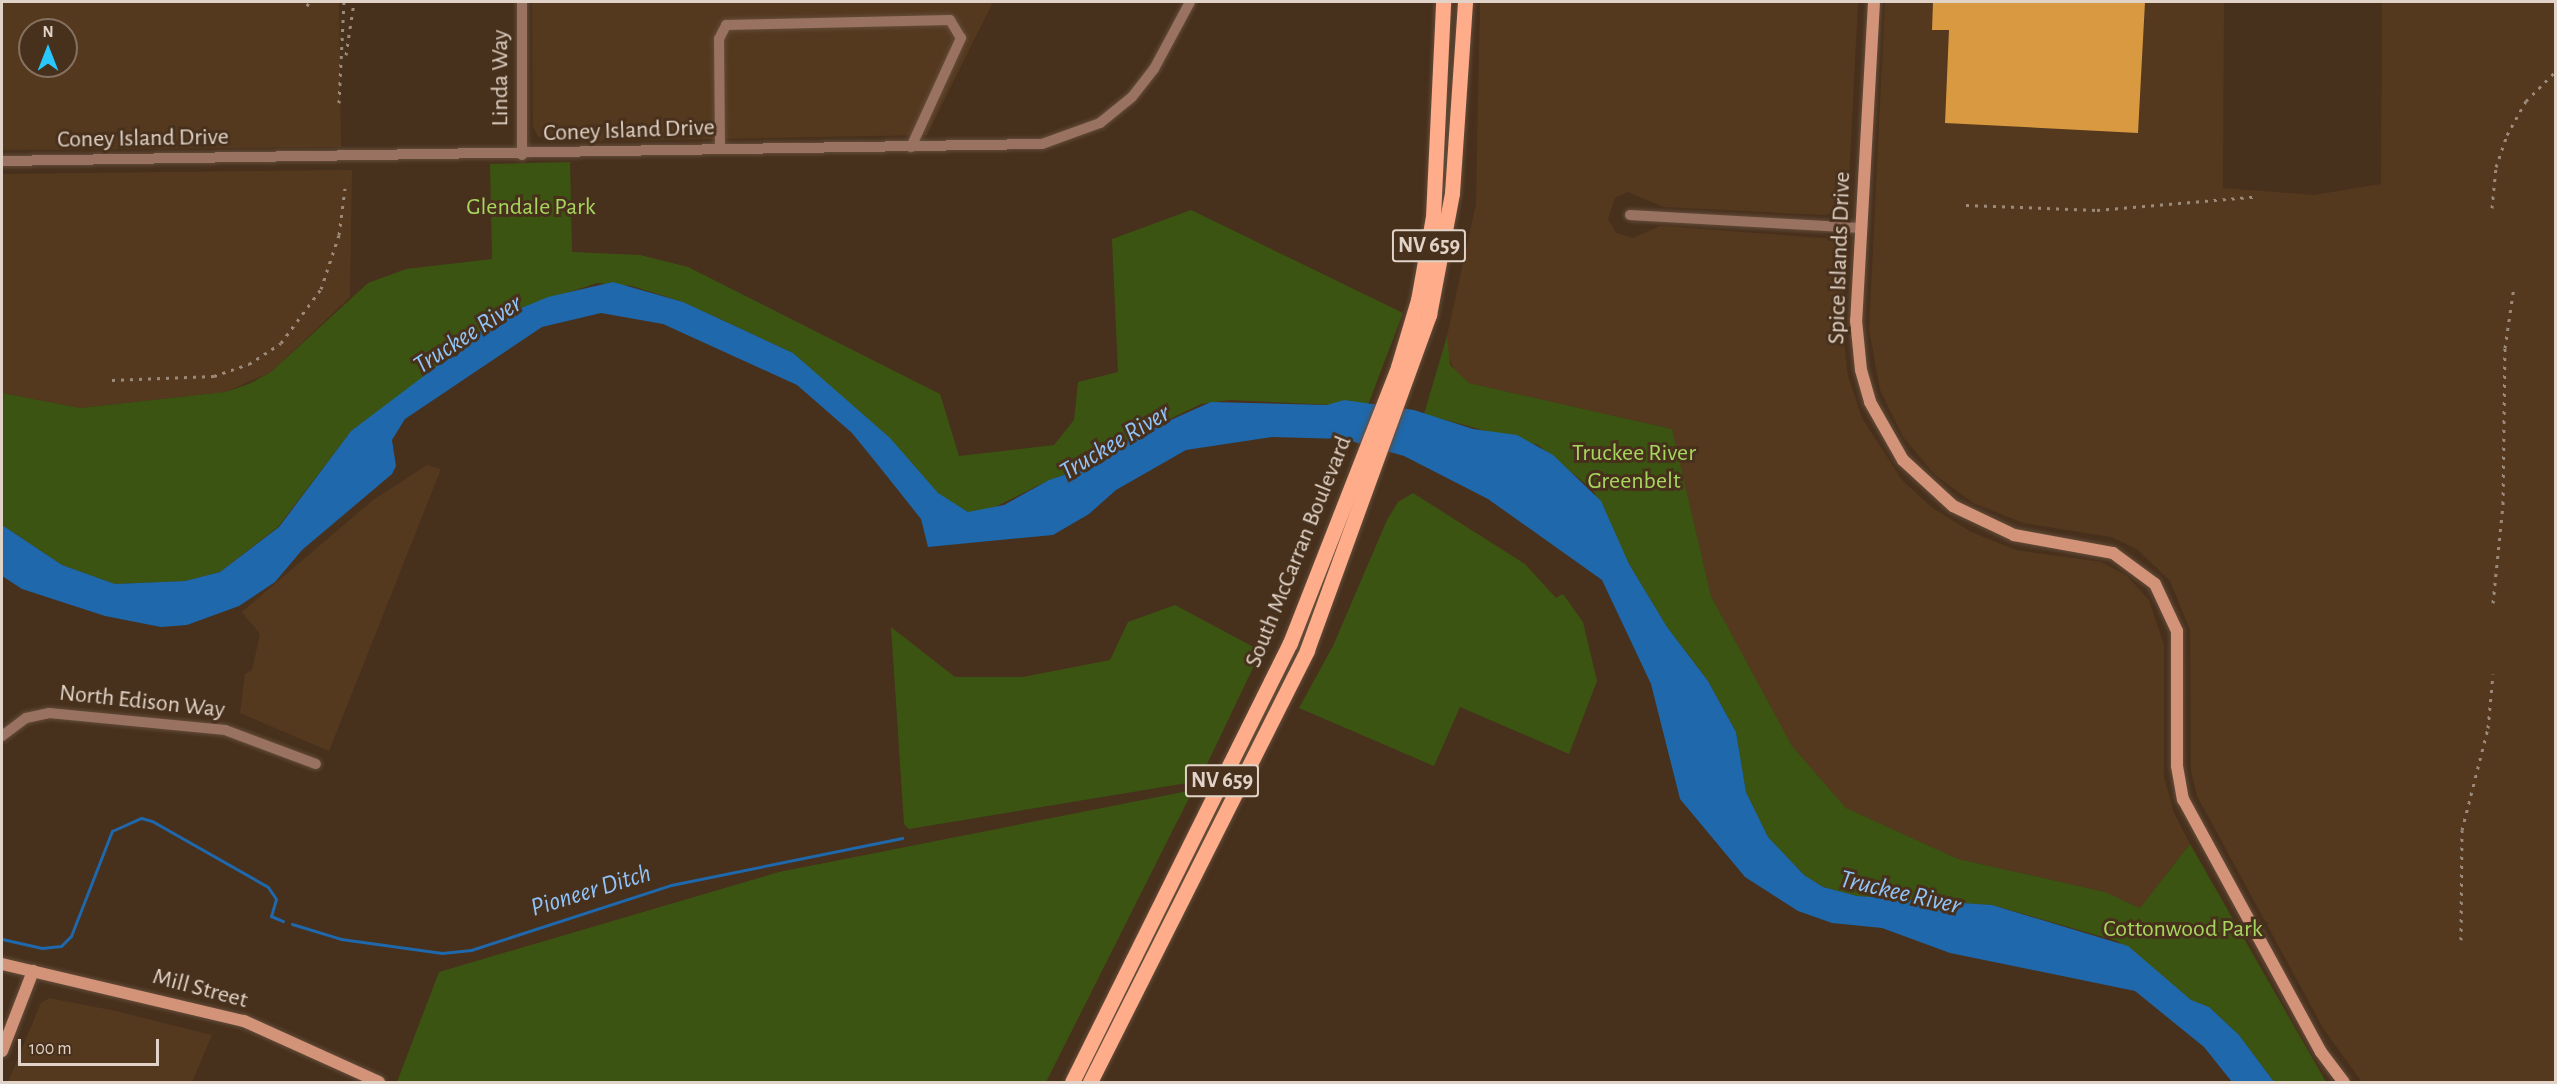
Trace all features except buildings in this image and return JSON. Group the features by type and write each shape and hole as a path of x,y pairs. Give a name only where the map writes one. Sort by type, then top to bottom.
{"main road":[{"name":"South McCarran Boulevard","path":"1399,382 1429,245 1443,2"},
{"name":"South McCarran Boulevard","path":"1072,1083 1298,623 1364,475 1399,382 1429,315 1447,233 1465,2"},
{"name":"South McCarran Boulevard","path":"1090,1083 1278,708 1328,600 1364,475"},
{"path":"1262,700 1278,708"}],"street":[{"name":"Linda Way","path":"522,2 522,155"},
{"name":"Coney Island Drive","path":"2,161 522,155 720,149 1042,144 1100,123 1144,84 1190,2"},
{"name":"Spice Islands Drive","path":"1874,2 1856,320 1861,370 1877,418 1904,460 1939,496 1967,515 2014,535 2113,553 2143,571 2164,598 2179,648 2177,758 2183,799 2317,1044 2344,1083"},
{"path":"720,149 719,39 726,26 950,20 961,38 911,147"},
{"path":"1630,215 1861,228"},
{"name":"North Edison Way","path":"2,736 26,718 49,713 225,730 316,764"},
{"name":"Mill Street","path":"2,964 243,1022 379,1083"},
{"path":"2,1051 33,971"}],"shaded area":[{"path":"2,2 339,2 341,147 2,150"},
{"path":"532,2 993,2 927,135 553,142 538,136 533,127"},
{"path":"1480,2 1858,2 1848,198 1843,209 1826,215 1664,207 1628,192 1615,198 1608,219 1616,233 1633,238 1660,226 1836,239 1845,257 1842,323 1848,376 1862,418 1902,480 1931,507 1971,532 2016,550 2101,562 2127,576 2149,600 2164,645 2164,777 2174,813 2190,844 2140,908 2105,892 1958,859 1846,808 1792,746 1711,596 1672,429 1469,383 1458,376 1446,353 1447,336 1476,204"},
{"path":"1885,2 2224,2 2223,188 2314,195 2381,184 2382,2 2555,2 2555,1082 2362,1082 2323,1028 2197,796 2191,770 2190,630 2170,581 2137,549 2111,537 2023,523 1973,503 1934,474 1903,437 1880,390 1869,329"},
{"path":"352,170 350,297 271,372 225,392 80,408 2,393 2,174"},
{"path":"427,465 441,469 329,751 240,713 245,674 252,670 260,634 242,612 373,500"},
{"path":"49,998 116,1011 212,1035 192,1082 8,1082 41,1003"}],"green space":[{"name":"Glendale Park","path":"570,162 572,252 640,255 688,267 940,394 959,456 1054,445 1074,420 1078,382 1118,372 1112,239 1191,210 1403,313 1368,405 1344,400 1335,405 1230,400 1201,404 1126,440 1103,462 1049,480 985,512 968,512 940,495 793,353 683,302 632,286 597,283 518,309 351,431 278,527 220,572 185,581 115,584 62,565 2,525 2,393 80,408 225,392 249,384 271,372 368,283 406,269 492,259 490,164"},
{"name":"Truckee River Greenbelt","path":"1447,336 1450,365 1469,383 1672,429 1711,596 1792,746 1846,808 1958,859 2105,892 2140,908 2190,844 2326,1082 2274,1082 2239,1035 2209,1007 2192,1001 2117,941 1992,905 1857,896 1823,887 1804,875 1768,837 1746,792 1736,732 1708,681 1667,627 1629,564 1593,490 1538,445 1424,414"},
{"path":"1413,493 1525,564 1556,598 1563,594 1583,622 1597,681 1569,754 1460,707 1434,766 1299,708 1333,646 1387,520 1398,502"},
{"path":"1175,605 1261,651 1199,781 909,829 904,824 891,627 955,677 1023,677 1110,660 1128,622"},
{"path":"1193,790 1046,1082 397,1082 439,972 779,872"}],"water":[{"path":"613,282 683,302 793,353 890,438 938,493 968,512 1004,505 1049,480 1103,462 1126,440 1211,402 1327,405 1344,400 1414,410 1473,429 1517,435 1553,455 1601,501 1629,564 1667,627 1708,681 1736,732 1746,792 1768,837 1804,875 1823,887 1857,896 1992,905 2128,946 2191,1000 2209,1007 2239,1035 2274,1082 2232,1082 2204,1047 2135,991 1950,953 1882,928 1832,923 1798,911 1745,877 1680,799 1651,684 1602,580 1488,499 1404,456 1344,439 1272,437 1186,450 1116,490 1089,514 1053,535 928,547 921,519 878,465 852,433 797,385 663,324 601,313 542,327 405,419 392,440 396,466 392,474 302,550 275,582 239,606 187,625 161,627 105,616 22,589 2,576 2,525 62,565 115,584 185,581 220,572 279,527 351,431 449,357 457,356 471,338 502,316 548,297"}],"waterway":[{"name":"Pioneer Ditch","path":"2,939 42,948 61,946 71,936 112,831 141,818 152,821 268,887 276,899 271,916 283,921"},
{"name":"Pioneer Ditch","path":"292,924 341,939 442,953 471,950 671,885 902,838"}],"railway":[{"path":"307,6 309,2"},
{"path":"339,103 344,2"},
{"path":"346,55 354,2"},
{"path":"2492,208 2496,167 2507,135 2526,101 2556,71"},
{"path":"112,380 214,376 249,364 281,343 321,289 339,235 345,188"},
{"path":"1966,205 2097,210 2253,197"},
{"path":"2493,603 2503,504 2505,348 2514,286"},
{"path":"2461,940 2462,830 2488,728 2493,674"}],"water label":[{"name":"Truckee River","path":"468,335"},
{"name":"Truckee River","path":"1115,443"},
{"name":"Truckee River","path":"1900,893"}],"park label":[{"name":"Cottonwood Park","path":"2183,930"}]}
